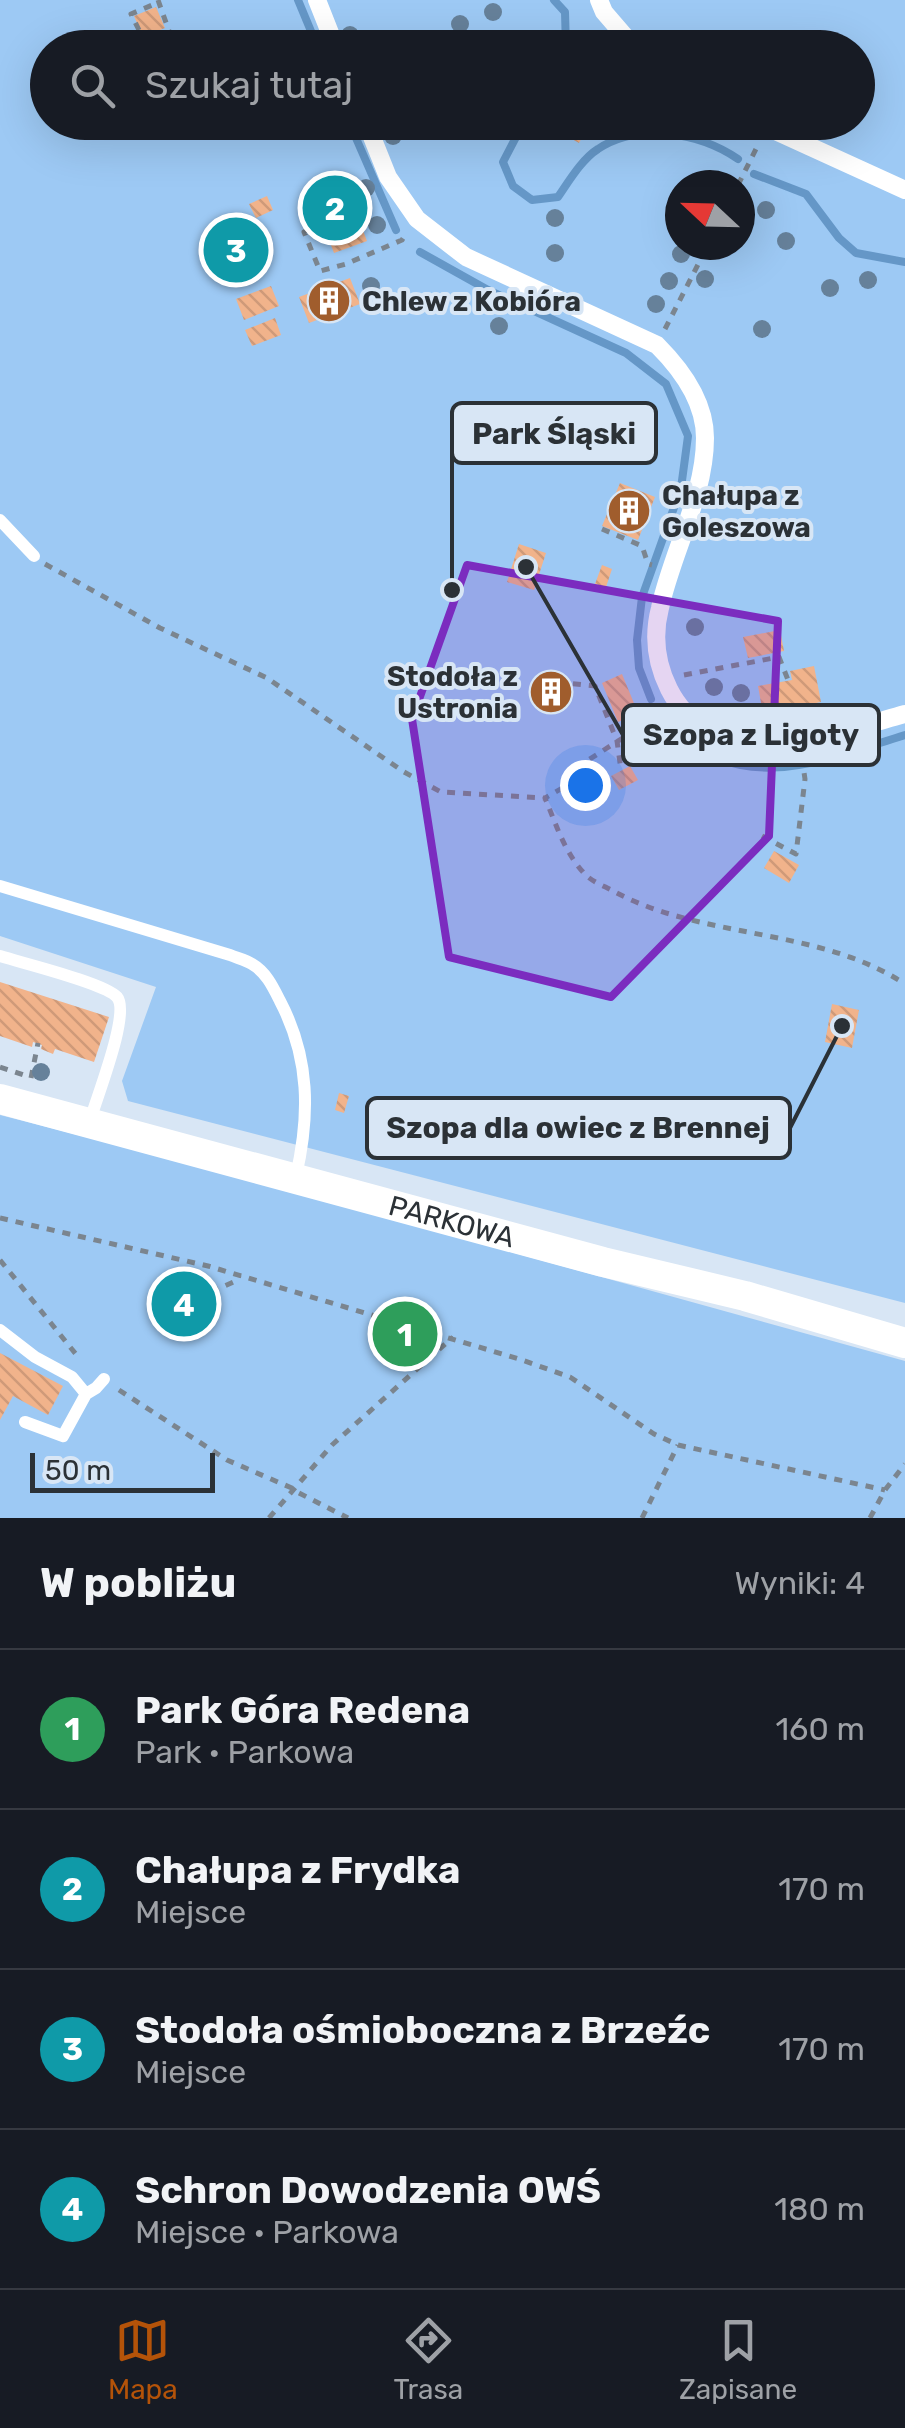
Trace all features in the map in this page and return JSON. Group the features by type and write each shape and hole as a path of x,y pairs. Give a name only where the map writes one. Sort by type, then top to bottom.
{"street":[{"path":"317,0 329,30"},
{"path":"598,0 620,30"},
{"path":"373,140 388,177 417,219 466,258 657,345 676,365 697,401 705,436 700,474 658,612 655,639 662,677 676,704 724,737 761,744 803,740 905,714"},
{"path":"794,140 905,190"},
{"name":"PARKOWA","path":"0,1099 603,1262 745,1296 905,1343"}],"lane":[{"path":"0,520 34,556"},
{"path":"0,886 230,956 253,964 269,979 292,1024 302,1062 307,1102 295,1178"},
{"path":"0,956 116,995 120,1002 120,1026 89,1124"},
{"path":"0,1330 35,1357 72,1377 86,1394"},
{"path":"25,1422 64,1436 86,1394 104,1379"}],"path":[{"path":"138,26 137,30 131,14 158,1 169,30"},
{"path":"744,170 755,140"},
{"path":"322,222 304,232 320,270 346,264 402,240 417,219"},
{"path":"657,345 700,260"},
{"path":"602,529 642,546 648,564"},
{"path":"34,556 62,576 160,628 266,678 404,772 442,792 545,798 566,786 586,762 676,704"},
{"path":"662,677 779,657 788,680"},
{"path":"557,682 594,686 606,704 621,770"},
{"path":"762,836 796,854 806,779 801,756"},
{"path":"545,798 567,851 586,876 645,908 802,943 889,974 905,984"},
{"path":"32,1078 38,1043"},
{"path":"0,1218 239,1275 454,1337 570,1377 678,1446 884,1490"},
{"path":"0,1260 70,1349 104,1379 226,1460 348,1518"},
{"path":"211,1292 238,1280 239,1275"},
{"path":"269,1518 297,1491 332,1445 454,1337"},
{"path":"642,1518 678,1446"},
{"path":"870,1518 884,1490 902,1473 905,1464"}],"highlighted area":[{"path":"467,565 778,621 769,836 611,997 449,957 412,719"}],"shaded area":[{"path":"0,0 905,0 905,1303 128,1101 122,1081 156,987 0,936"},
{"path":"0,1115 222,1172 905,1361 905,1518 0,1518"}],"building":[{"path":"156,7 165,28 140,30 134,16"},
{"path":"344,181 367,241 334,253 311,193"},
{"path":"267,196 273,210 256,218 249,204"},
{"path":"233,218 243,221 261,265 257,275 238,283 229,278 212,234 216,225"},
{"name":"Chlew z Kobióra","path":"350,278 360,304 309,323 299,297"},
{"path":"271,286 279,306 244,320 236,299"},
{"path":"275,318 281,335 252,346 245,330"},
{"name":"Chałupa z Goleszowa","path":"620,483 655,497 638,540 602,526"},
{"path":"519,544 546,553 534,590 507,582"},
{"path":"602,565 612,569 606,587 595,584"},
{"path":"780,630 784,651 748,658 743,637"},
{"path":"814,666 821,702 763,714 758,686 792,680 790,671"},
{"name":"Stodoła z Ustronia","path":"552,670 565,702 549,709 535,677"},
{"path":"622,674 638,713 618,722 602,683"},
{"path":"630,766 638,780 619,790 611,776"},
{"path":"774,851 799,865 789,883 764,868"},
{"path":"0,982 109,1017 94,1062 55,1049 53,1054 41,1049 42,1045 33,1042 32,1047 0,1036"},
{"path":"832,1004 859,1010 852,1048 825,1042"},
{"path":"339,1093 349,1096 344,1113 335,1110"},
{"path":"176,1278 182,1294 207,1283 214,1298 188,1309 195,1327 180,1334 159,1285"},
{"path":"0,1353 63,1386 48,1415 13,1396 0,1420"}],"waterway":[{"path":"298,0 310,30"},
{"path":"554,0 565,12 566,30"},
{"path":"357,140 396,230"},
{"path":"515,140 503,162 513,186 532,200 558,197 592,153 618,140"},
{"path":"697,140 738,159"},
{"path":"755,174 806,194 839,238 856,253 905,262"},
{"path":"420,252 488,290 626,353 666,384 688,436 681,488 642,597 637,640 639,668 651,699"},
{"path":"670,729 698,750 727,762 756,767 814,762 905,735"}],"place":[{"name":"Chałupa z Frydka","path":"335,208"},
{"name":"Stodoła ośmioboczna z Brzeźc","path":"236,250"},
{"name":"Chlew z Kobióra","path":"329,301"},
{"name":"Chałupa z Goleszowa","path":"629,511"},
{"name":"Szopa z Ligoty","path":"526,567"},
{"name":"Park Śląski","path":"452,590"},
{"name":"Stodoła z Ustronia","path":"551,692"},
{"name":"Szopa dla owiec z Brennej","path":"842,1026"},
{"name":"Schron Dowodzenia OWŚ","path":"184,1304"},
{"name":"Park Góra Redena","path":"405,1334"}]}
